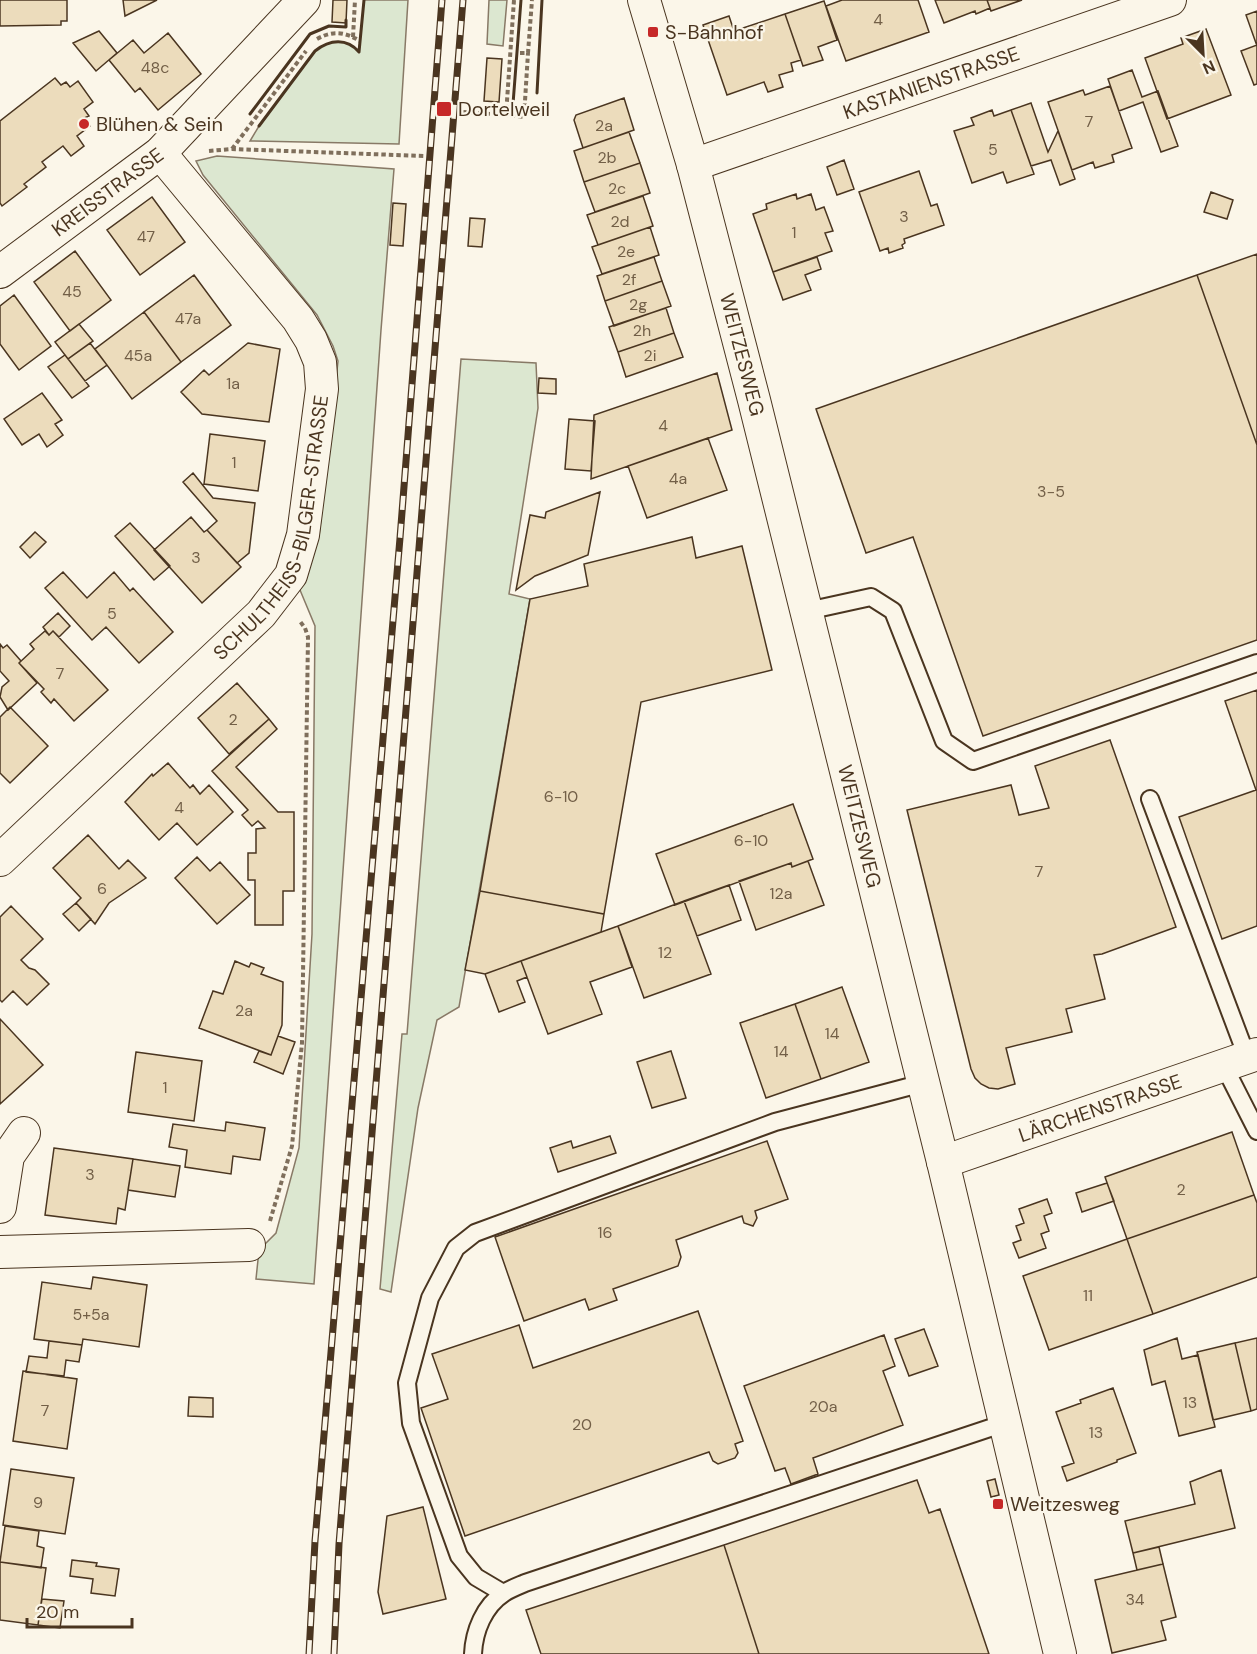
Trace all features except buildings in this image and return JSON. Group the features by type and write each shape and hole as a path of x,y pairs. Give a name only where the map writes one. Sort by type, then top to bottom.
{"street":[{"name":"KREISSTRASSE","path":"1,269 160,153 304,0"},
{"name":"WEITZESWEG","path":"644,0 693,165 754,400 943,1162 1060,1654"},
{"name":"KASTANIENSTRASSE","path":"693,165 1170,0"},
{"name":"SCHULTHEISS-BILGER-STRASSE","path":"0,860 261,614 291,575 303,535 322,389 320,362 311,340 298,319 160,153"},
{"name":"LÄRCHENSTRASSE","path":"943,1162 1243,1059"},
{"path":"0,1207 8,1156 24,1133"},
{"path":"0,1252 249,1245"}],"lane":[{"path":"807,611 871,597 893,610 944,741 973,761 1257,663"},
{"path":"1150,799 1243,1059 1257,1131"},
{"path":"503,1593 476,1577 459,1556 411,1423 407,1383 430,1298 456,1248 475,1233 775,1122 923,1083"},
{"path":"473,1654 474,1640 484,1613 503,1593 525,1583 1005,1423"}],"path":[{"path":"352,37 355,0"},
{"path":"506,115 514,0"},
{"path":"463,112 524,117 532,0"},
{"path":"313,41 321,36 338,32 360,41"},
{"path":"306,50 232,149 424,156"},
{"path":"520,53 528,53"},
{"path":"249,1245 266,1235 292,1146 302,1043 308,637 305,627 294,614 273,598"}],"green space":[{"path":"364,0 408,0 399,144 250,141 315,51 326,44 338,42 349,44 359,51"},
{"path":"489,0 507,0 503,46 487,44"},
{"path":"217,156 394,169 314,1284 256,1279 259,1250 276,1233 299,1148 312,934 315,626 300,590 319,536 338,361 317,315 203,175 196,161"},
{"path":"461,359 536,363 538,408 509,594 530,599 459,1007 437,1020 418,1108 391,1292 380,1289 402,1034 407,1034"}],"railway":[{"path":"309,1654 315,1541 400,538 442,0"},
{"path":"334,1654 339,1544 463,0"}],"wall":[{"path":"259,126 315,51 332,42 344,42 359,52 364,0"},
{"path":"513,104 521,0"},
{"path":"537,93 542,0"},
{"path":"250,114 310,34 329,26 346,27 346,20"}],"place":[{"name":"S-Bahnhof","path":"653,32"},
{"name":"Dortelweil","path":"444,109"},
{"name":"Blühen & Sein","path":"84,124"},
{"name":"Weitzesweg","path":"998,1504"}]}
